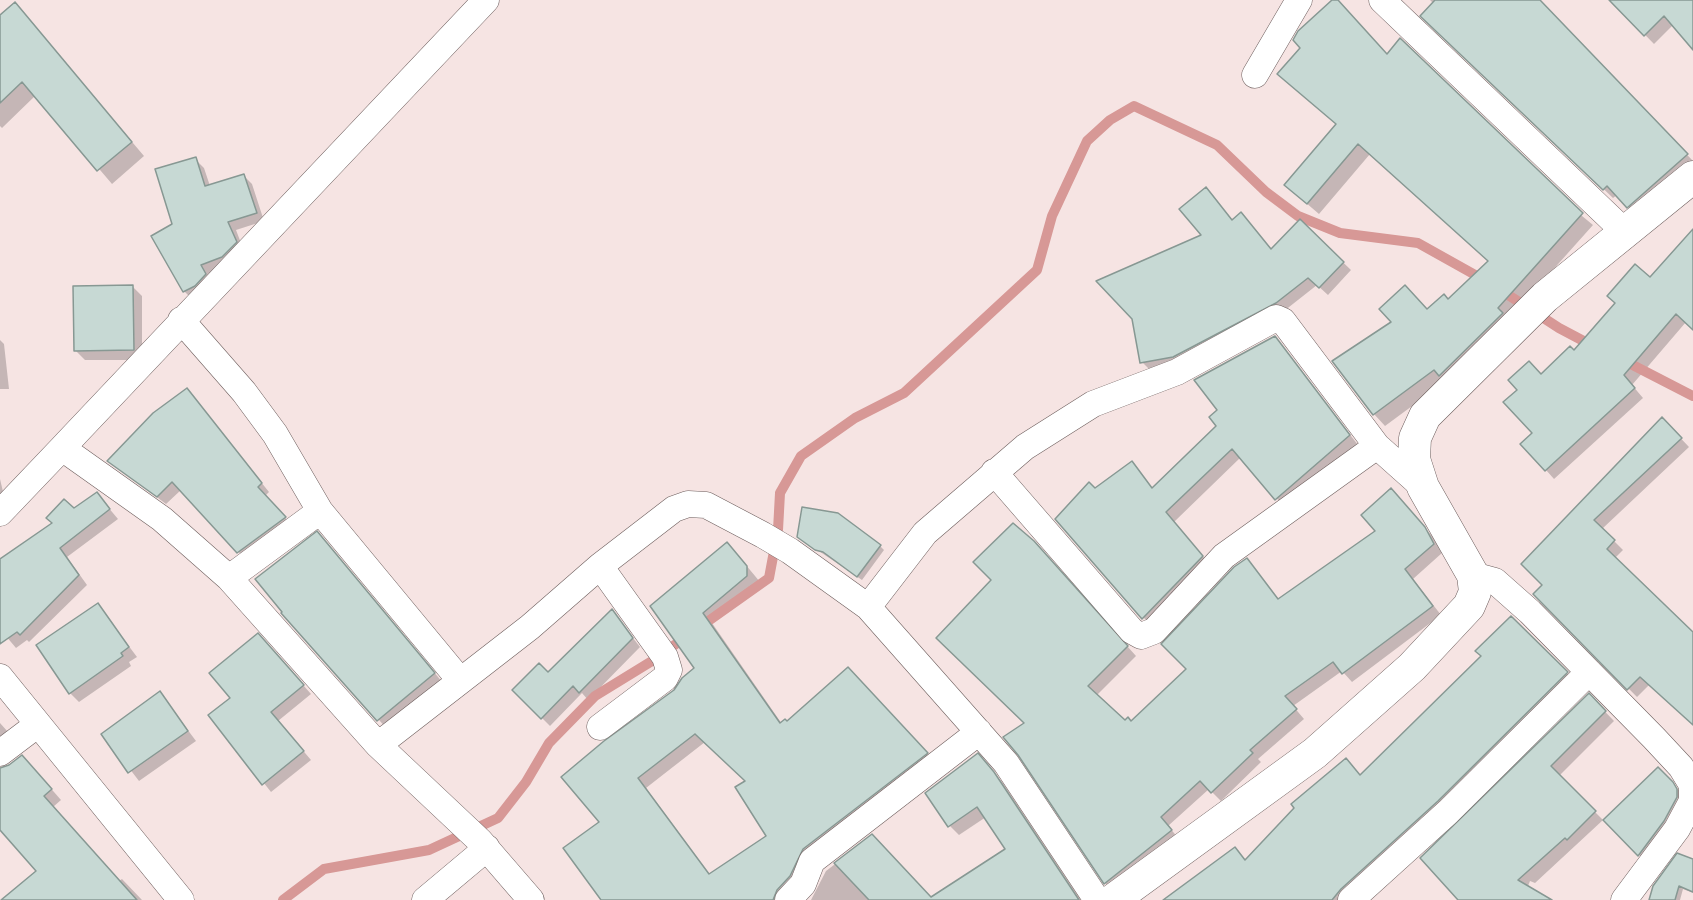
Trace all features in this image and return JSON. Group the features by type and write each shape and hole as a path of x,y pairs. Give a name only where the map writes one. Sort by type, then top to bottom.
{"street":[{"path":"0,513 486,0"},
{"path":"1255,75 1299,0"},
{"path":"1382,0 1626,233"},
{"path":"1113,900 1315,753 1412,667 1469,606 1475,592 1473,575 1423,487 1414,459 1415,438 1425,416 1545,297 1693,177"},
{"path":"868,607 925,533 1025,447 1093,404 1177,372 1276,318 1283,321 1377,446 1423,487"},
{"path":"181,320 244,392 275,434 320,511 459,679"},
{"path":"994,472 1132,631 1141,636 1154,631 1224,556 1377,446"},
{"path":"62,448 162,519 229,578 378,745 483,845 531,900"},
{"path":"378,745 459,679 530,627 600,566 674,509 688,504 706,505 790,551 868,607 1006,763 1097,900"},
{"path":"229,578 320,511"},
{"path":"600,566 661,652 669,670 664,678 600,727"},
{"path":"1473,575 1485,576 1504,587 1681,767 1692,785 1693,801 1677,829 1624,900"},
{"path":"1351,900 1448,812 1589,672"},
{"path":"0,676 37,725 182,900"},
{"path":"0,753 37,725"},
{"path":"788,900 802,884 812,861 979,732"},
{"path":"425,900 483,845"}],"building":[{"path":"1332,0 1338,0 1387,54 1400,38 1583,213 1498,308 1503,313 1439,376 1434,370 1373,415 1332,361 1391,322 1379,309 1405,285 1427,309 1444,294 1448,299 1488,261 1358,144 1307,204 1284,185 1336,124 1277,74 1300,48 1293,40 1298,31"},
{"path":"1435,0 1540,0 1688,154 1627,208 1607,186 1603,190 1420,16"},
{"path":"1609,0 1693,0 1693,50 1664,16 1644,36"},
{"path":"15,2 132,142 97,171 22,82 0,103 0,15"},
{"path":"196,157 205,186 244,174 257,213 228,222 237,242 222,257 201,265 206,274 195,286 183,292 151,236 172,224 155,169"},
{"path":"1206,187 1232,220 1241,212 1271,249 1300,219 1344,262 1319,288 1308,278 1276,303 1173,357 1140,363 1132,319 1096,281 1201,235 1179,209"},
{"path":"1693,229 1693,330 1676,314 1624,375 1635,388 1545,471 1520,444 1532,433 1503,402 1517,390 1508,380 1529,361 1541,374 1570,346 1574,350 1615,303 1607,296 1635,264 1650,277"},
{"path":"133,285 134,350 74,351 73,286"},
{"path":"1275,336 1350,435 1275,500 1232,449 1166,512 1203,556 1142,619 1055,519 1089,482 1095,488 1132,461 1152,488 1216,426 1209,417 1217,410 1194,380"},
{"path":"187,388 262,483 258,487 286,517 237,553 172,482 157,497 107,461 153,413"},
{"path":"1662,417 1682,438 1594,520 1615,540 1607,549 1693,632 1693,725 1640,677 1627,690 1533,594 1542,585 1521,564"},
{"path":"1391,488 1425,527 1434,544 1405,569 1433,606 1342,674 1333,662 1285,696 1297,709 1250,750 1253,753 1211,793 1200,781 1161,817 1172,830 1104,884 1018,755 1003,737 1024,723 936,638 991,580 973,562 1013,523 1034,541 1128,646 1088,686 1125,720 1128,717 1131,721 1186,669 1161,644 1234,567 1247,558 1278,599 1375,531 1361,515"},
{"path":"97,492 110,509 60,548 79,575 20,635 17,632 0,644 0,559 52,523 46,518 64,499 74,508"},
{"path":"802,507 838,513 881,545 857,577 823,552 815,550 797,537"},
{"path":"317,531 435,673 377,721 281,613 255,579"},
{"path":"727,542 747,566 747,576 703,613 780,723 785,719 787,721 848,667 928,753 803,849 790,876 777,890 773,900 601,900 563,848 599,822 561,777 604,741 674,690 682,678 694,668 650,606","holes":["695,734 745,781 735,787 766,836 709,874 638,778"]},
{"path":"98,603 129,647 121,653 123,656 69,694 36,645"},
{"path":"612,609 633,638 579,693 573,686 541,719 512,690 539,663 548,672"},
{"path":"1511,616 1568,672 1438,801 1341,889 1332,900 1163,900 1235,847 1245,860 1294,808 1291,804 1346,758 1360,775 1481,656 1475,651"},
{"path":"258,633 304,685 271,712 304,751 262,785 208,715 230,698 209,673"},
{"path":"160,691 188,731 128,773 101,734"},
{"path":"1589,693 1606,711 1551,766 1596,811 1567,840 1565,838 1518,880 1552,900 1458,900 1420,858"},
{"path":"978,753 994,772 1079,900 869,900 834,863 872,834 931,897 1005,849 977,807 948,827 925,793"},
{"path":"22,755 52,789 44,796 137,900 1,900 36,871 0,830 0,768 9,765"},
{"path":"1658,767 1673,782 1677,789 1677,797 1664,821 1638,856 1603,820"},
{"path":"1677,853 1693,859 1693,892 1679,886 1675,900 1649,900 1653,886"}],"waterway":[{"path":"283,900 324,869 429,850 498,818 526,782 549,743 595,696 652,661 769,578 778,530 780,493 801,456 855,418 904,393 1037,270 1052,216 1087,141 1110,120 1134,106 1217,145 1266,192 1298,216 1340,233 1418,243 1486,281"},
{"path":"1499,289 1559,328 1593,346"},
{"path":"1621,359 1693,396"}]}
